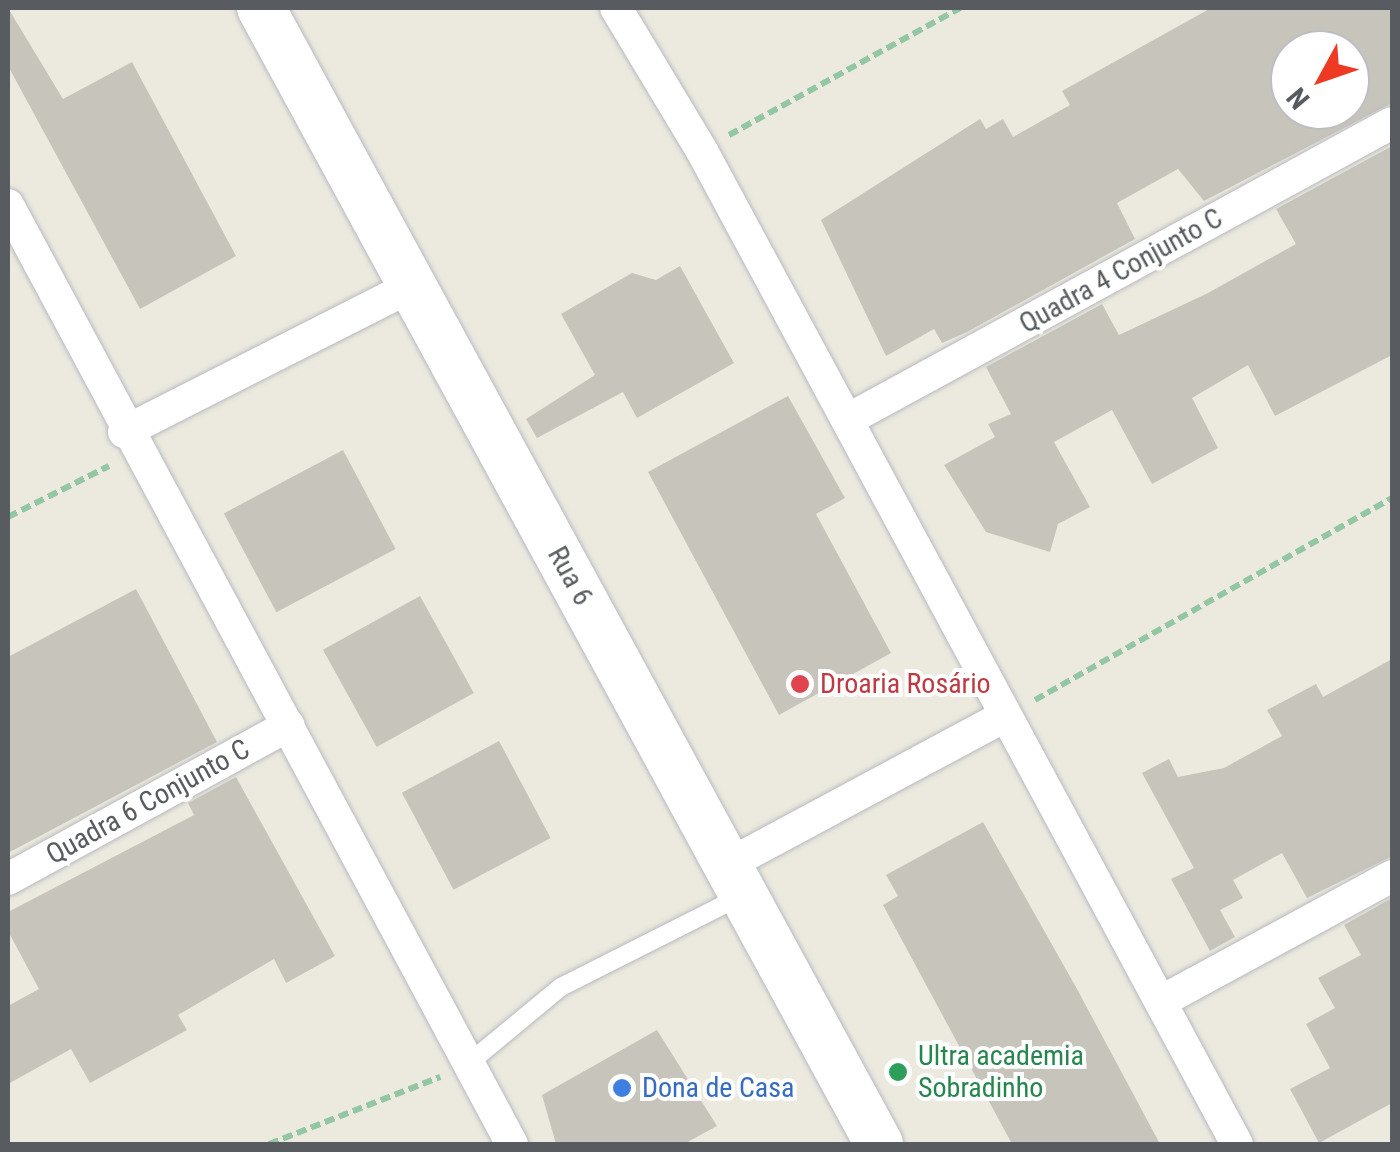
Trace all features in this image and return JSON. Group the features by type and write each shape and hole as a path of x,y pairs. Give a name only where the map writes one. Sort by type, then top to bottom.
{"street":[{"name":"Rua 6","path":"261,8 879,1144"},
{"path":"616,8 702,150 849,420 1003,717 1238,1144"},
{"name":"Quadra 4 Conjunto C","path":"849,420 1392,123"},
{"path":"9,208 131,443 289,726 512,1144"},
{"path":"131,443 412,286"},
{"path":"735,880 1003,717"},
{"name":"Quadra 6 Conjunto C","path":"8,879 289,726"},
{"path":"1162,1001 1392,876"}],"lane":[{"path":"469,1064 561,988 735,880"}],"path":[{"path":"702,150 960,8"},
{"path":"8,517 131,443"},
{"path":"1003,717 1392,498"},
{"path":"269,1144 469,1064"}],"building":[{"path":"8,8 63,99 132,62 236,256 140,309 8,66"},
{"path":"1211,8 1392,8 1392,103 1370,114 1370,30 1270,30 1270,130 1340,130 1204,201 1178,169 1117,203 1135,239 967,332 942,343 934,329 886,356 821,220 980,119 986,129 1003,119 1013,137 1070,105 1062,91"},
{"path":"1392,146 1392,355 1275,416 1248,365 1192,398 1218,448 1152,484 1112,410 1054,442 1090,507 1058,524 1050,552 986,532 944,465 995,437 988,424 1011,414 986,367 1102,304 1119,335 1208,293 1296,244 1276,209"},
{"path":"680,266 734,363 637,418 623,392 537,438 526,419 595,375 561,314 632,273 656,280"},
{"path":"788,396 845,498 816,514 891,653 779,715 648,472"},
{"path":"343,450 396,549 276,612 224,513"},
{"path":"136,589 217,742 8,853 8,657"},
{"path":"420,596 474,693 377,747 323,650"},
{"path":"1392,659 1392,856 1307,898 1282,853 1233,880 1243,898 1220,910 1235,937 1210,951 1171,879 1194,868 1142,773 1169,759 1178,777 1224,768 1282,736 1267,710 1316,684 1323,697"},
{"path":"499,741 551,838 454,890 402,793"},
{"path":"236,777 335,956 286,983 274,959 178,1015 187,1030 90,1083 71,1049 8,1084 8,1006 39,989 8,931 8,912 194,815 188,803"},
{"path":"983,822 1160,1144 1012,1144 883,905 898,896 886,875"},
{"path":"1392,898 1392,1103 1319,1143 1290,1089 1330,1068 1306,1024 1335,1008 1318,978 1361,955 1344,925"},
{"name":"Dona de Casa","path":"657,1030 717,1126 684,1144 556,1144 542,1095"}],"place":[{"name":"Droaria Rosário","path":"800,684"},
{"name":"Ultra academia Sobradinho","path":"898,1072"},
{"name":"Dona de Casa","path":"622,1088"}]}
